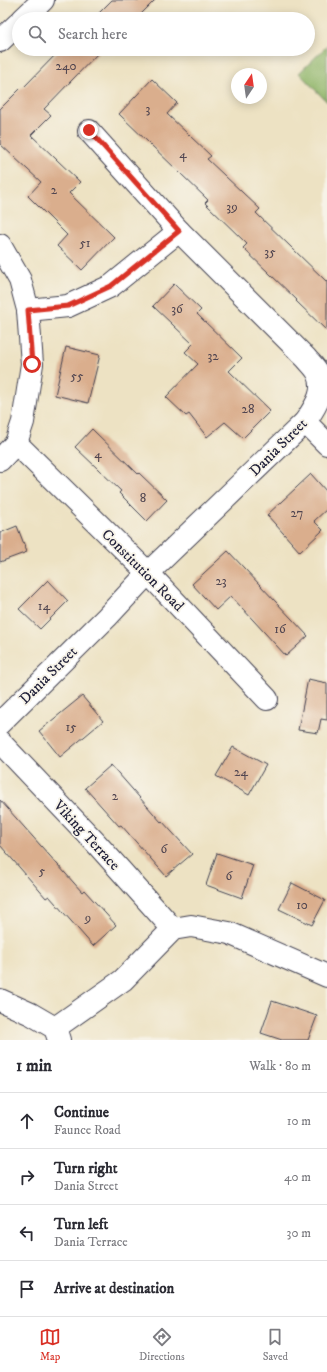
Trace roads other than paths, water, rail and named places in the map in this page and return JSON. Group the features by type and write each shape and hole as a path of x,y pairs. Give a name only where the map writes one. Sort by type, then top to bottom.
{"street":[{"path":"30,12 43,0"},
{"path":"0,41 12,30"},
{"name":"Dania Street","path":"0,723 107,617 148,573 306,422 319,402 322,386 318,373 306,358 179,231 89,130"},
{"path":"28,310 68,306 111,286 179,231"},
{"path":"0,245 20,280 28,310 32,364 23,422 16,443 0,460"},
{"path":"306,422 327,444"},
{"name":"Constitution Road","path":"16,443 148,573 267,700"},
{"name":"Viking Terrace","path":"0,742 95,842 173,929"},
{"path":"0,1000 31,1014 57,1034 123,980 173,929 191,926 229,933 327,976"}]}
